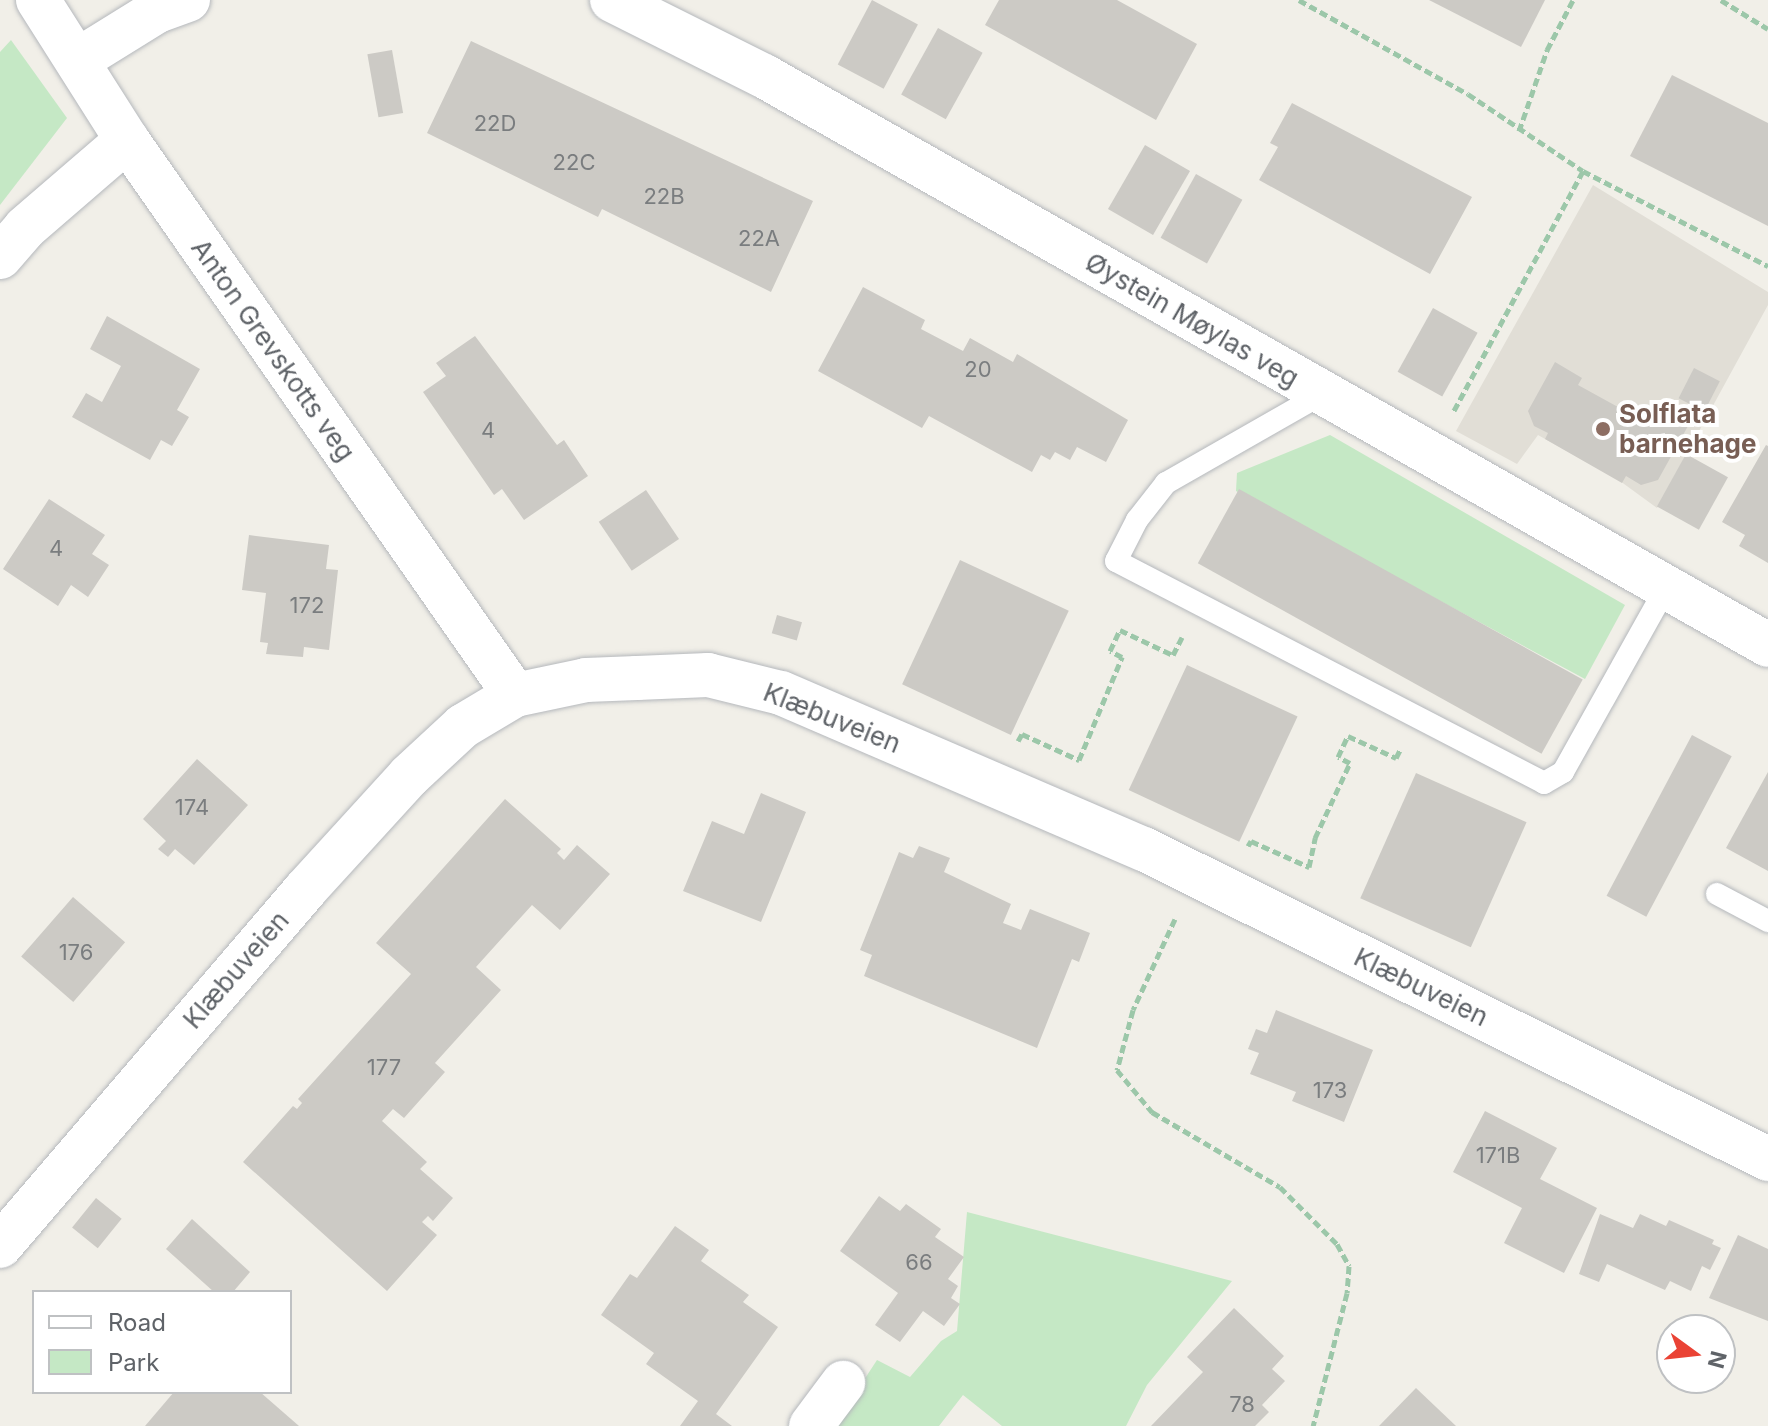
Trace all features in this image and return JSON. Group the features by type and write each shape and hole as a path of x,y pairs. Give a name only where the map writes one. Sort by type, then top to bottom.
{"street":[{"name":"Anton Grevskotts veg","path":"38,0 127,140 515,695"},
{"path":"78,60 157,11 188,0"},
{"name":"Øystein Møylas veg","path":"612,0 764,76 1768,645"},
{"path":"0,257 25,228 127,140"},
{"name":"Klæbuveien","path":"0,1246 409,776 463,726 515,695 586,680 708,675 781,693 1196,875 1768,1159"},
{"path":"811,1426 843,1383"}],"lane":[{"path":"1322,394 1166,483 1137,520 1116,561 1544,783 1563,772 1666,588"},
{"path":"1717,894 1768,921"}],"path":[{"path":"1299,0 1468,94 1583,171 1768,266"},
{"path":"1519,131 1547,50 1573,0"},
{"path":"1721,0 1768,29"},
{"path":"1430,455 1583,171"},
{"path":"1022,734 1079,760 1122,657 1110,651 1120,630 1173,655"},
{"path":"1251,841 1309,867 1315,838 1350,763 1338,757 1348,736 1396,758"},
{"path":"1196,875 1133,1010 1117,1070 1152,1112 1280,1187 1337,1244 1349,1266 1347,1293 1313,1426"}],"shaded area":[{"path":"1593,185 1768,292 1768,305 1657,508 1620,481 1538,435 1517,464 1456,431"}],"green space":[{"path":"11,40 67,118 0,205 0,52"},
{"path":"1330,435 1625,605 1585,679 1236,491 1237,473"},
{"path":"967,1212 1232,1281 1147,1385 1126,1426 1002,1426 963,1395 939,1426 834,1426 877,1360 910,1377 941,1341 957,1331"}],"building":[{"path":"872,0 918,24 884,89 838,64"},
{"path":"999,0 1117,0 1197,44 1156,120 985,25"},
{"path":"1429,0 1545,0 1521,47"},
{"path":"938,28 983,53 946,119 901,94"},
{"path":"471,41 813,201 771,292 602,209 598,217 427,133"},
{"path":"392,50 403,113 378,117 367,54"},
{"path":"1672,75 1768,123 1768,226 1630,156"},
{"path":"1292,103 1472,197 1430,274 1259,180 1278,147 1270,143"},
{"path":"1145,145 1190,171 1153,235 1108,209"},
{"path":"1196,174 1242,200 1207,264 1161,238"},
{"path":"863,287 925,320 921,329 963,351 970,338 1013,362 1017,354 1128,420 1106,462 1077,447 1070,460 1055,452 1050,460 1041,455 1032,472 929,416 922,428 818,371"},
{"path":"1433,308 1478,333 1442,397 1398,372"},
{"path":"107,316 200,369 177,410 189,417 172,446 161,440 150,460 72,417 86,393 102,402 121,366 90,349"},
{"path":"475,336 557,445 564,440 588,476 524,520 502,489 494,495 423,392 446,376 436,363"},
{"path":"1555,362 1582,378 1578,385 1647,423 1656,409 1688,426 1658,480 1641,485 1626,476 1622,483 1545,439 1548,433 1534,426 1528,411"},
{"path":"1694,368 1720,381 1704,411 1679,398"},
{"path":"1766,445 1768,563 1739,546 1745,535 1722,522"},
{"path":"1686,454 1728,477 1699,530 1657,506"},
{"path":"1239,489 1583,680 1542,754 1198,563"},
{"path":"646,490 679,539 632,571 599,522"},
{"path":"49,499 105,535 92,554 109,565 88,597 71,585 58,606 3,569"},
{"path":"249,535 329,545 326,569 338,570 329,650 304,647 303,657 266,654 268,643 260,642 266,593 242,590"},
{"path":"960,560 1069,611 1011,735 902,684"},
{"path":"777,615 802,622 797,640 772,633"},
{"path":"1187,665 1298,717 1239,842 1129,790"},
{"path":"1692,735 1732,756 1646,917 1607,896"},
{"path":"197,759 248,805 194,865 175,849 168,857 158,849 166,841 143,819"},
{"path":"1768,772 1768,871 1726,848"},
{"path":"1416,773 1527,822 1471,947 1360,898"},
{"path":"761,793 806,812 761,922 683,891 712,821 744,834"},
{"path":"505,799 561,849 557,853 564,860 577,845 610,874 560,930 532,905 476,967 501,990 435,1063 445,1072 404,1118 393,1109 382,1121 427,1162 420,1169 453,1198 433,1221 428,1216 422,1222 437,1235 387,1291 243,1162 293,1106 297,1109 302,1103 298,1099 411,974 376,943"},
{"path":"919,846 950,858 944,872 1011,904 1003,923 1021,930 1030,909 1090,933 1079,962 1072,959 1037,1048 864,976 872,955 860,950 899,852 913,858"},
{"path":"73,897 125,942 73,1002 21,957"},
{"path":"1276,1010 1373,1050 1344,1122 1292,1101 1296,1092 1250,1074 1259,1053 1248,1049 1256,1029 1267,1033"},
{"path":"1485,1111 1557,1148 1540,1179 1597,1208 1564,1273 1504,1243 1522,1208 1453,1172"},
{"path":"879,1196 900,1211 906,1204 941,1229 935,1237 964,1257 948,1279 958,1286 951,1298 960,1304 944,1326 923,1311 900,1342 875,1325 898,1293 840,1251"},
{"path":"96,1198 122,1219 98,1248 72,1228"},
{"path":"1600,1214 1633,1228 1640,1214 1666,1226 1669,1220 1714,1240 1712,1244 1721,1248 1710,1270 1702,1266 1691,1291 1670,1281 1665,1290 1607,1264 1599,1282 1579,1274"},
{"path":"192,1219 250,1272 235,1290 212,1290 166,1249"},
{"path":"675,1226 709,1250 701,1261 749,1295 743,1302 778,1327 716,1414 732,1426 680,1426 698,1401 646,1364 654,1353 601,1315 630,1274 637,1278"},
{"path":"1738,1235 1768,1249 1768,1321 1709,1298"},
{"path":"1234,1308 1284,1356 1272,1369 1285,1381 1262,1405 1269,1412 1255,1426 1151,1426 1203,1372 1187,1357"},
{"path":"1416,1388 1456,1426 1379,1426"},
{"path":"172,1394 262,1394 299,1426 145,1426"}],"place":[{"name":"Solflata barnehage","path":"1603,429"}]}
